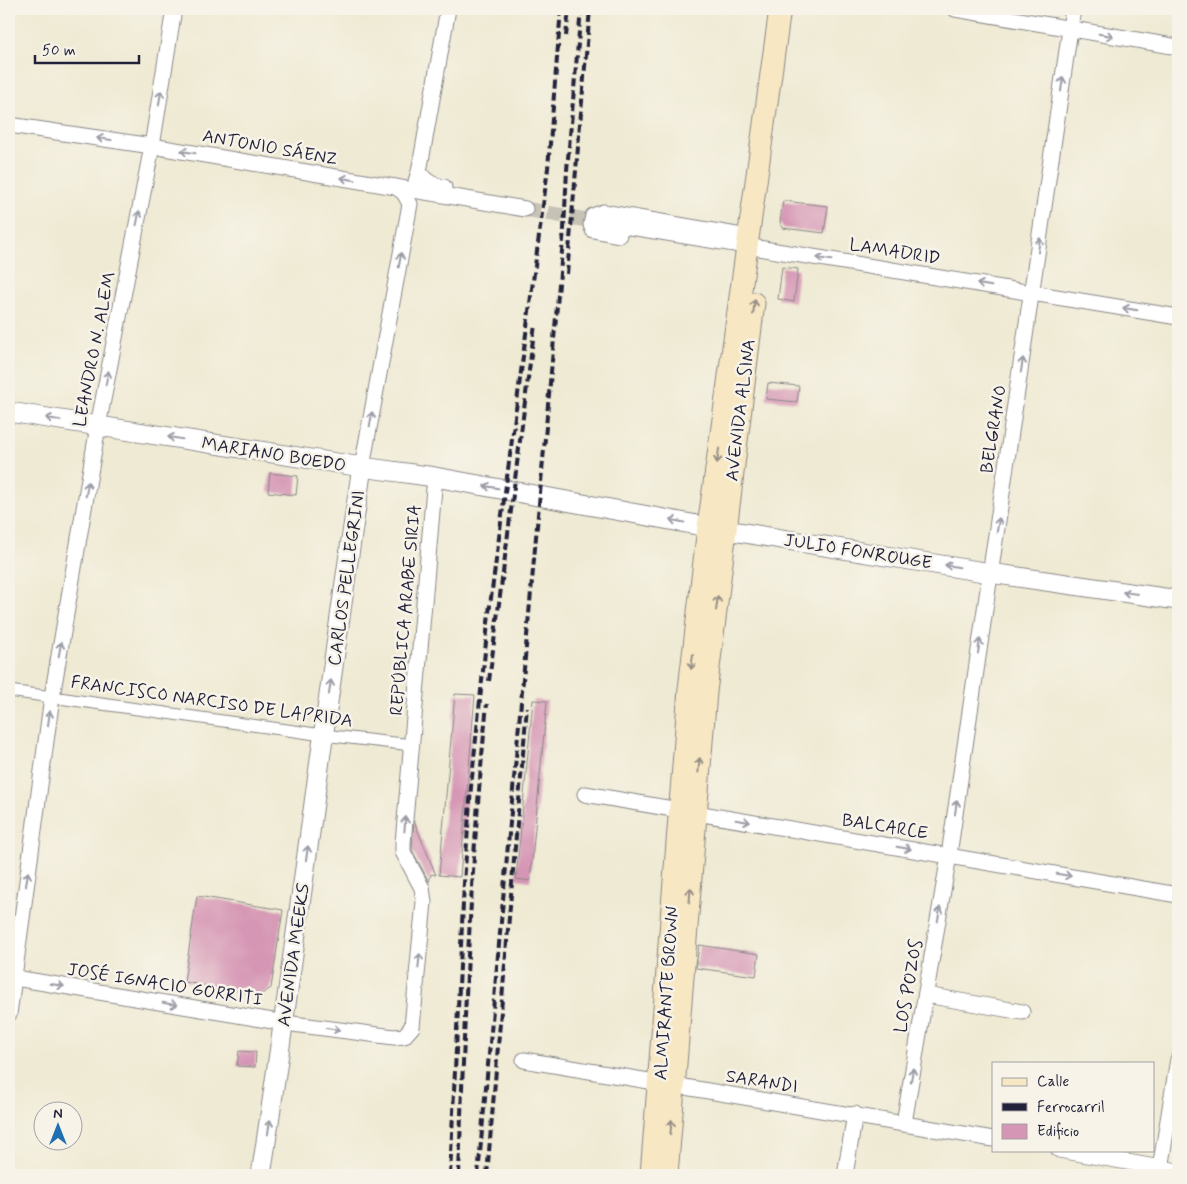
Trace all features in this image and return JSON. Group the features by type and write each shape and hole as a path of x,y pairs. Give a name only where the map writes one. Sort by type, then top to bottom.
{"main road":[{"name":"AVENIDA ALSINA","path":"687,812 706,692 717,528 780,9"},
{"name":"AVENIDA ALSINA","path":"751,248 794,9"},
{"name":"ALMIRANTE BROWN","path":"667,1175 667,1084 687,812"},
{"name":"ALMIRANTE BROWN","path":"651,1175 667,1084"}],"street":[{"name":"LEANDRO N. ALEM","path":"9,1014 11,977 52,697 98,426 152,146 174,9"},
{"path":"396,187 414,184 419,172 448,9"},
{"path":"955,9 1178,47"},
{"name":"BELGRANO","path":"949,855 1073,9"},
{"name":"ANTONIO SÁENZ","path":"9,125 152,146 525,208"},
{"path":"408,216 420,202 432,199 523,216 535,213 535,206 530,202 438,186 424,180 419,172"},
{"path":"396,187 408,198 410,204 408,216"},
{"name":"LAMADRID","path":"603,212 751,248 600,232 593,230 591,226 593,216 603,212"},
{"name":"CARLOS PELLEGRINI","path":"323,735 362,467 408,216"},
{"name":"LAMADRID","path":"606,223 1178,317"},
{"name":"MARIANO BOEDO","path":"9,412 435,477 539,495"},
{"name":"REPÚBLICA ARABE SIRIA","path":"404,1036 412,1027 424,902 422,888 403,852 435,477"},
{"name":"JULIO FONROUGE","path":"539,495 717,528 990,573 1178,600"},
{"name":"FRANCISCO NARCISO DE LAPRIDA","path":"9,691 323,735 412,745"},
{"name":"AVENIDA MEEKS","path":"261,1175 284,1023 323,735"},
{"name":"BALCARCE","path":"585,794 1178,895"},
{"name":"LOS POZOS","path":"904,1123 949,855"},
{"name":"JOSÉ IGNACIO GORRITI","path":"11,977 284,1023 394,1037 404,1036"},
{"path":"926,996 1022,1012"},
{"path":"1160,1172 1178,1059"},
{"name":"SARANDI","path":"524,1060 992,1138"},
{"path":"845,1175 855,1114"},
{"path":"1068,1152 1160,1172 1178,1171"}],"building":[{"path":"783,201 828,206 824,233 783,228 780,222"},
{"path":"782,267 798,269 794,302 778,299"},
{"path":"768,383 799,386 797,402 766,399"},
{"path":"270,473 298,476 296,495 268,492"},
{"path":"455,694 475,695 460,877 439,875"},
{"path":"533,700 547,701 530,881 516,879"},
{"path":"414,821 436,875 431,874 429,882 412,850"},
{"path":"197,896 283,910 271,988 260,995 184,982"},
{"path":"699,945 759,954 756,976 696,968"},
{"path":"239,1051 256,1052 255,1067 237,1066"}],"tunnel":[{"path":"525,209 604,223"}],"railway":[{"path":"450,1175 464,883 471,787 489,613 548,168 561,9"},
{"path":"566,36 569,9"},
{"path":"478,1175 564,229 567,170 581,9"},
{"path":"567,274 590,9"},
{"path":"489,681 535,324"},
{"path":"459,1175 469,939 487,704"},
{"path":"487,1175 527,707"}]}
